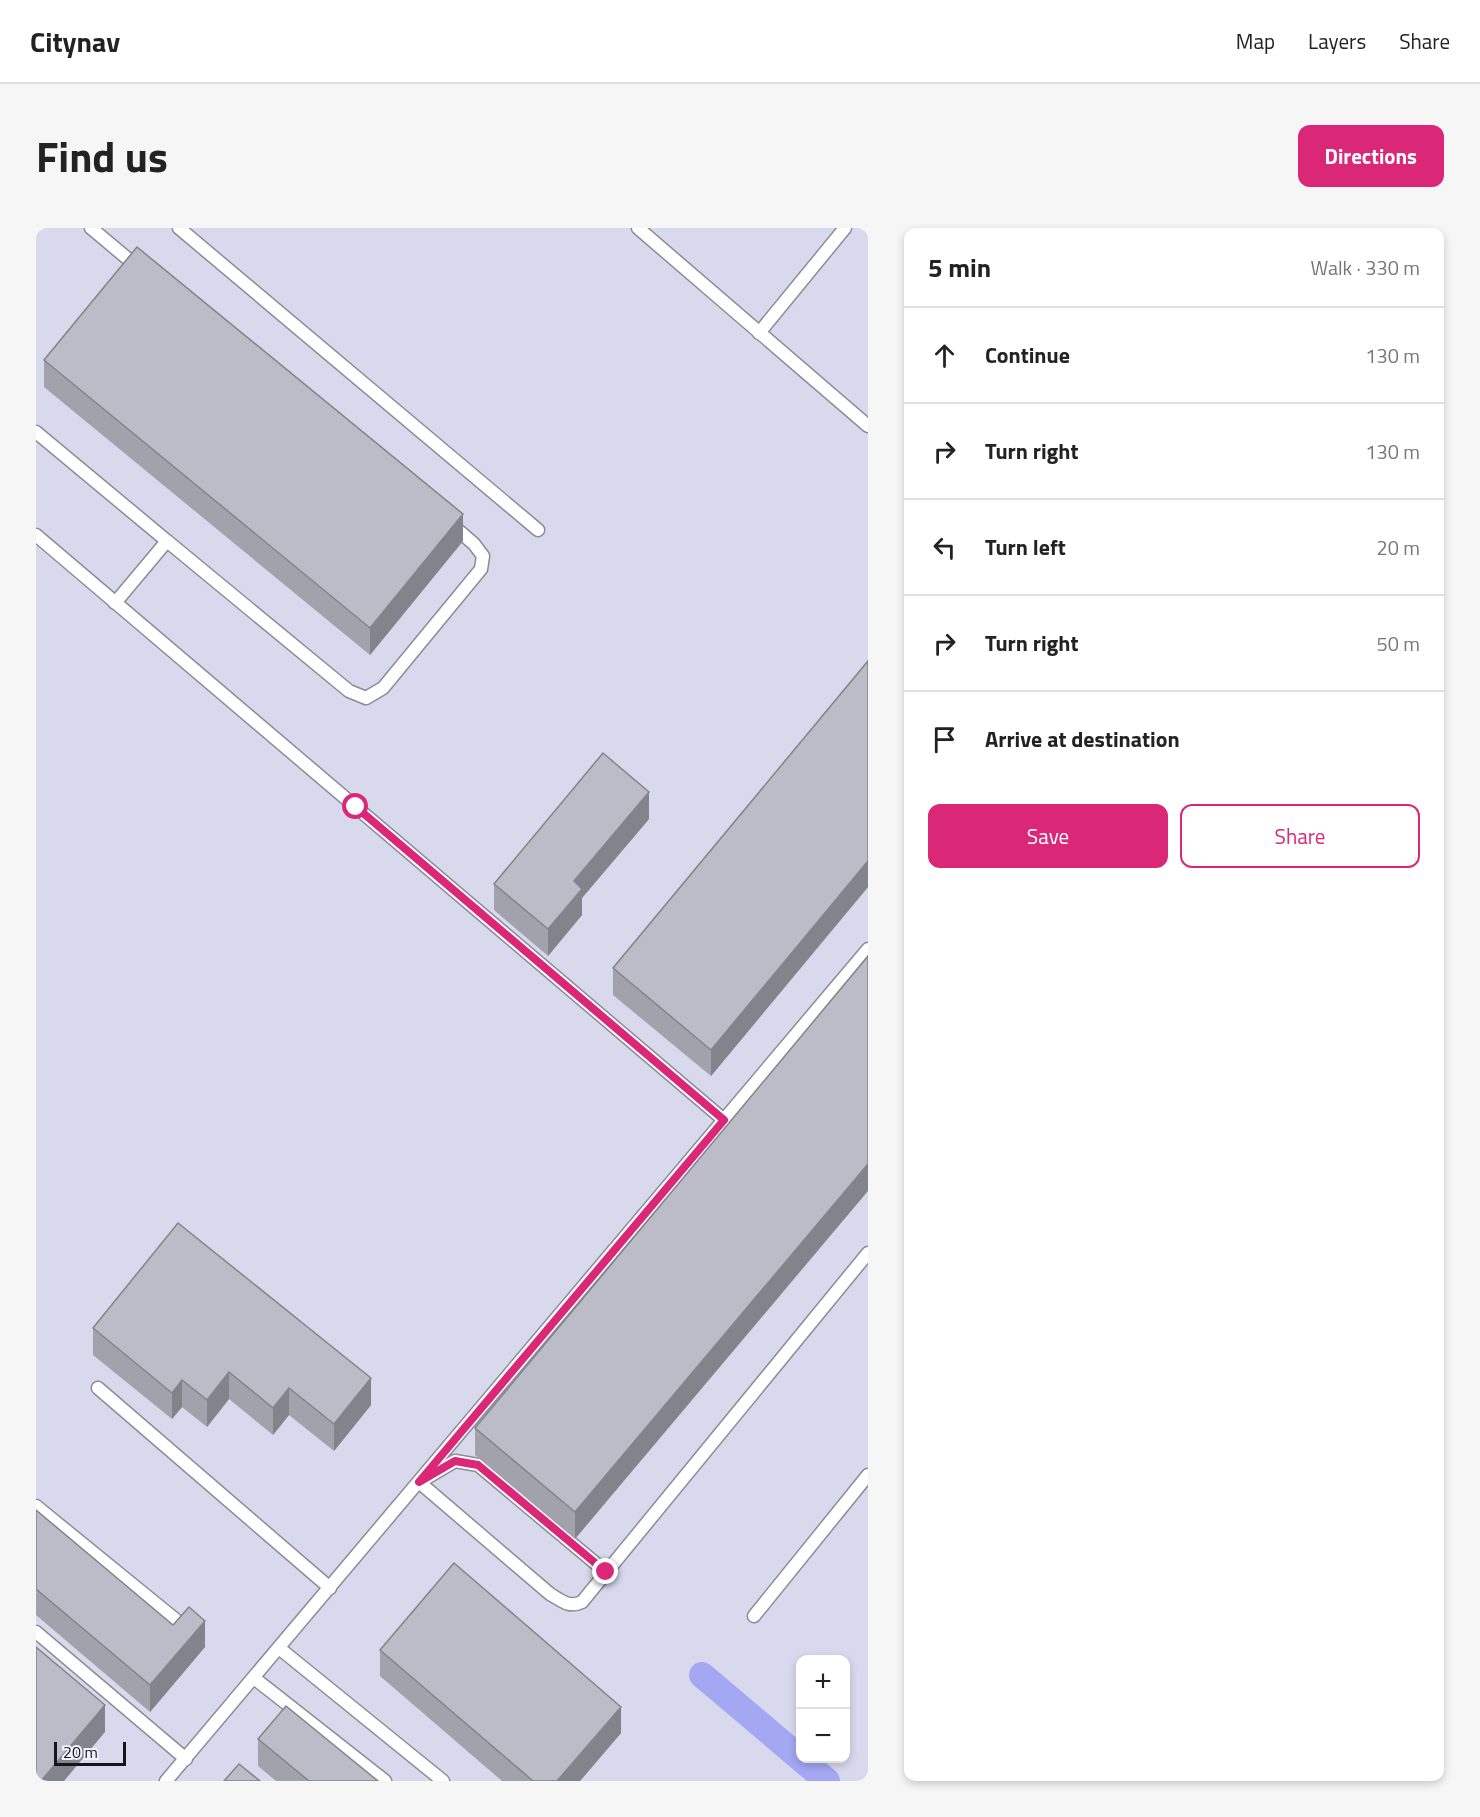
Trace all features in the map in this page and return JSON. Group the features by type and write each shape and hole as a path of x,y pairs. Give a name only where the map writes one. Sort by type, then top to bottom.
{"lane":[{"path":"91,228 153,280"},
{"path":"179,228 538,530"},
{"path":"638,228 868,426"},
{"path":"759,333 846,228"},
{"path":"36,432 348,691 366,698 383,688 481,569 483,556 474,544 438,514"},
{"path":"36,536 724,1120"},
{"path":"115,603 167,540"},
{"path":"166,1781 868,949"},
{"path":"419,1482 550,1594 567,1605 582,1602 868,1253"},
{"path":"98,1389 330,1588"},
{"path":"419,1482 455,1461 478,1465 606,1572"},
{"path":"754,1616 868,1475"},
{"path":"36,1506 176,1620"},
{"path":"36,1632 186,1759"},
{"path":"279,1648 443,1781"},
{"path":"254,1678 385,1781"}],"shaded area":[{"path":"36,228 868,228 868,1781 36,1781"}],"building":[{"path":"137,247 463,514 370,628 44,360"},
{"path":"868,661 868,861 711,1050 613,968"},
{"path":"603,753 649,792 574,881 582,889 548,929 494,884"},
{"path":"868,956 868,1164 575,1512 475,1428"},
{"path":"178,1223 371,1378 334,1424 289,1388 273,1408 229,1372 207,1400 182,1380 172,1393 93,1328"},
{"path":"36,1510 173,1625 189,1607 205,1621 150,1685 36,1589"},
{"path":"454,1563 621,1707 557,1781 533,1781 380,1650"},
{"path":"36,1647 105,1705 41,1781 36,1781"},
{"path":"286,1706 378,1781 309,1781 258,1739"},
{"path":"239,1764 260,1781 224,1781"}],"waterway":[{"path":"702,1675 827,1781"}],"route":[{"path":"356,807 724,1120 419,1482 455,1461 478,1465 606,1572"}]}
